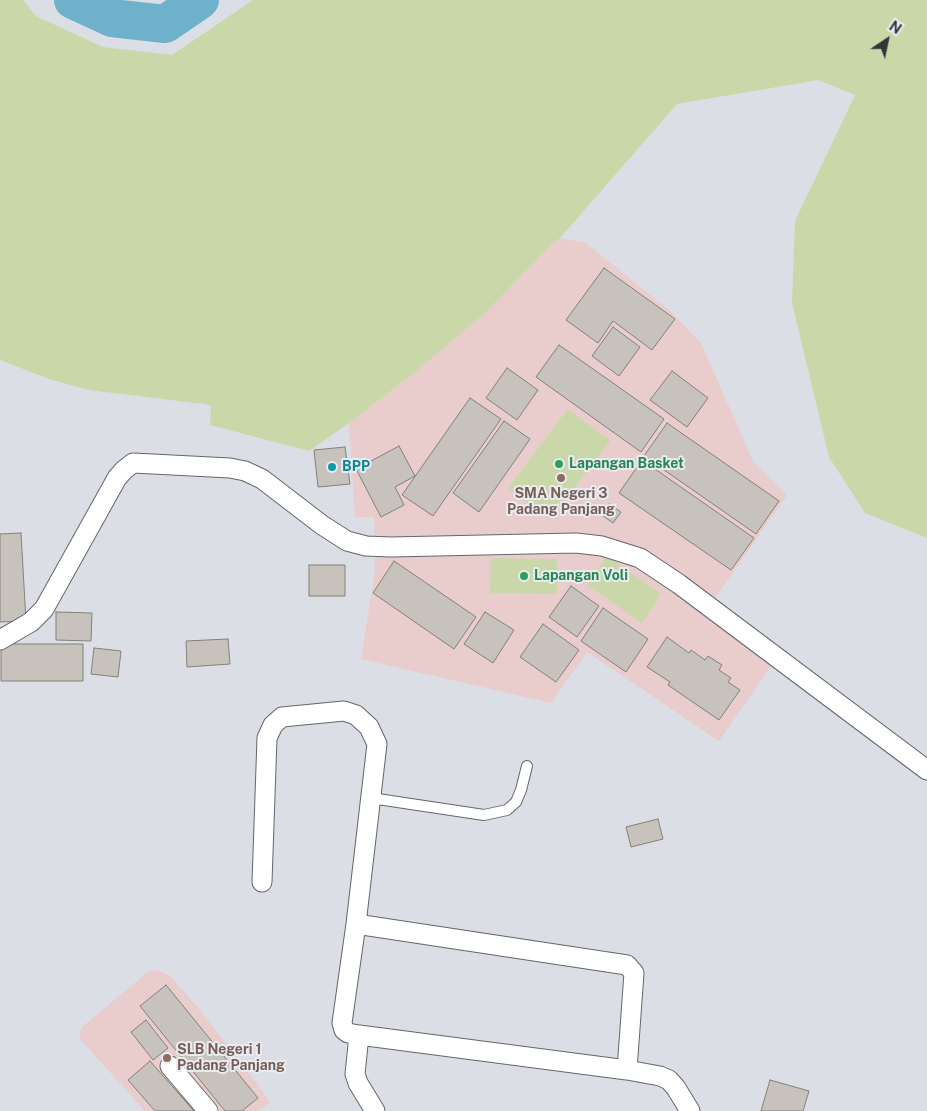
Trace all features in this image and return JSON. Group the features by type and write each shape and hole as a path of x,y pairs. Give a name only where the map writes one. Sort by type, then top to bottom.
{"street":[{"path":"0,640 31,622 44,609 117,478 133,463 230,468 245,471 262,478 347,541 366,546 576,544 602,546 640,558 679,584 927,770"},
{"path":"262,882 267,738 273,725 282,717 344,711 356,715 370,727 377,744 356,924 342,1023 344,1030 348,1033 359,1035 660,1076 669,1080 676,1088 690,1111"},
{"path":"356,924 628,964 634,973 627,1070"},
{"path":"359,1035 356,1074 358,1083 375,1111"},
{"path":"170,1066 208,1111"}],"lane":[{"path":"371,798 484,815 507,810 516,802 527,766"}],"shaded area":[{"name":"SMA Negeri 3 Padang Panjang","path":"560,238 586,243 670,311 701,343 753,461 787,495 709,607 778,656 719,741 587,652 551,703 361,659 375,572 374,517 355,517 349,423 413,374 485,313"},
{"name":"SLB Negeri 1 Padang Panjang","path":"153,970 170,976 194,1003 252,1077 270,1102 259,1111 145,1111 81,1040 79,1033 82,1027 148,972"}],"green space":[{"path":"0,0 23,0 36,16 103,47 172,55 253,0 927,0 927,538 865,513 829,457 792,303 795,221 855,95 818,80 677,104 560,238 485,313 413,374 309,451 210,425 211,405 89,390 49,379 0,360"},
{"name":"Lapangan Basket","path":"568,409 610,441 550,520 508,488"},
{"path":"607,556 661,594 642,623 587,585"},
{"name":"Lapangan Voli","path":"491,558 557,559 557,594 490,593"}],"building":[{"path":"604,268 675,319 652,350 613,321 598,343 566,320"},
{"path":"613,327 640,347 619,376 592,356"},
{"path":"559,345 664,419 641,452 536,377"},
{"path":"507,368 538,390 517,420 486,398"},
{"path":"672,371 708,398 687,427 650,400"},
{"path":"470,398 501,419 433,516 402,495"},
{"path":"504,421 530,439 479,512 453,493"},
{"path":"667,423 779,501 756,534 644,456"},
{"path":"399,446 415,476 395,487 404,505 381,517 356,469"},
{"name":"BPP","path":"345,447 350,484 318,487 314,450"},
{"path":"642,460 754,538 731,570 619,493"},
{"path":"609,504 621,512 613,523 602,515"},
{"path":"21,533 26,621 0,622 0,534"},
{"path":"394,561 476,617 454,649 373,593"},
{"path":"309,565 345,565 345,596 309,596"},
{"path":"571,586 599,606 577,637 549,617"},
{"path":"603,608 648,639 626,672 581,641"},
{"path":"56,612 92,613 91,641 56,640"},
{"path":"485,612 514,630 493,663 464,644"},
{"path":"543,624 579,650 556,682 520,657"},
{"path":"667,637 689,653 691,650 705,660 708,656 722,665 719,670 731,678 728,682 740,690 719,720 668,685 670,682 647,667"},
{"path":"228,639 230,664 187,667 186,641"},
{"path":"1,644 83,644 83,681 1,681"},
{"path":"94,648 121,651 118,677 91,674"},
{"path":"658,819 663,839 631,847 626,827"},
{"path":"166,985 258,1098 242,1111 225,1111 140,1006"},
{"path":"146,1020 168,1048 153,1060 131,1032"},
{"path":"150,1061 194,1111 155,1111 128,1080"},
{"path":"770,1080 809,1091 803,1111 761,1111"}],"waterway":[{"path":"73,0 112,18 165,24 200,0"}],"place":[{"name":"Lapangan Basket","path":"559,464"},
{"name":"BPP","path":"332,467"},
{"name":"SMA Negeri 3 Padang Panjang","path":"561,478"},
{"name":"Lapangan Voli","path":"524,576"},
{"name":"SLB Negeri 1 Padang Panjang","path":"167,1058"}]}
